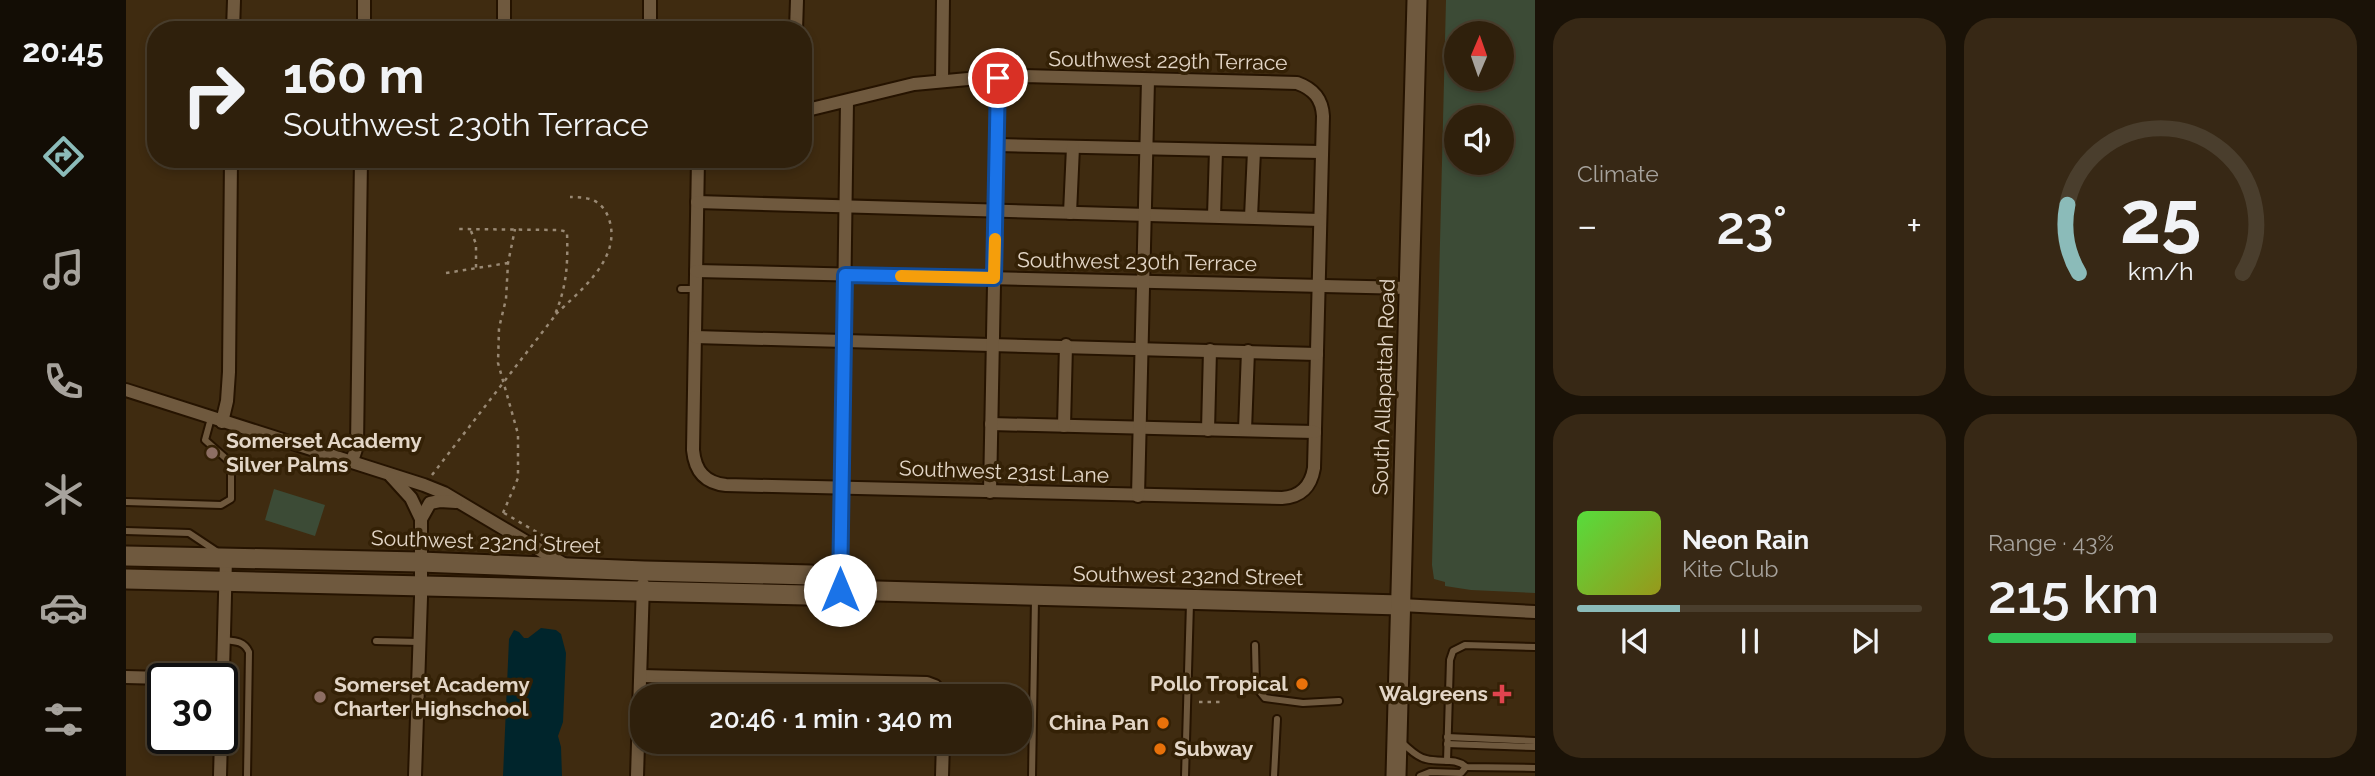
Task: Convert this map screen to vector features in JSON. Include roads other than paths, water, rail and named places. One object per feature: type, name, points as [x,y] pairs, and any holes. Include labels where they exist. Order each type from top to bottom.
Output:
[{"type":"street","points":[[233,21],[234,0]]},
{"type":"street","points":[[364,0],[364,21]]},
{"type":"street","points":[[504,0],[504,21]]},
{"type":"street","points":[[650,0],[650,21]]},
{"type":"street","points":[[796,21],[797,0]]},
{"type":"street","points":[[942,81],[943,0]]},
{"type":"street","name":"South Allapattah Road","points":[[1396,776],[1417,0]]},
{"type":"street","points":[[990,492],[998,78]]},
{"type":"street","name":"Southwest 229th Terrace","points":[[812,109],[914,84],[998,78],[1297,83],[1310,89],[1319,99],[1323,116],[1321,152]]},
{"type":"street","points":[[1138,496],[1148,80]]},
{"type":"street","points":[[840,590],[847,100]]},
{"type":"street","points":[[991,424],[1315,432],[1320,220],[1321,152],[997,145]]},
{"type":"street","points":[[1070,213],[1073,147]]},
{"type":"street","points":[[1214,216],[1216,150]]},
{"type":"street","points":[[1251,217],[1254,151]]},
{"type":"street","points":[[217,420],[228,401],[231,168]]},
{"type":"street","points":[[352,461],[357,446],[361,168]]},
{"type":"street","points":[[698,168],[695,337],[1066,345],[1317,354]]},
{"type":"street","points":[[697,202],[1320,220]]},
{"type":"street","name":"Southwest 230th Terrace","points":[[696,271],[1409,288]]},
{"type":"street","name":"Southwest 231st Lane","points":[[695,337],[695,465],[710,482],[726,485],[1287,498],[1304,491],[1314,472],[1315,432]]},
{"type":"street","points":[[1064,426],[1066,345]]},
{"type":"street","points":[[1208,430],[1210,350]]},
{"type":"street","points":[[1245,430],[1248,351]]},
{"type":"street","points":[[126,390],[424,485],[568,567]]},
{"type":"street","points":[[388,474],[411,498],[421,519]]},
{"type":"street","points":[[415,776],[421,519],[427,507],[435,501],[459,503]]},
{"type":"street","name":"Southwest 232nd Street","points":[[126,556],[568,567],[643,581],[806,595],[840,590],[1401,605],[1535,612]]},
{"type":"street","points":[[223,663],[226,558]]},
{"type":"street","name":"Southwest 232nd Street","points":[[126,579],[421,585],[643,581]]},
{"type":"street","points":[[637,776],[643,581]]},
{"type":"street","points":[[640,676],[928,684]]},
{"type":"street","points":[[126,677],[147,678]]},
{"type":"street","points":[[220,776],[221,754]]},
{"type":"street","points":[[942,776],[943,754]]},
{"type":"lane","points":[[681,289],[695,289]]},
{"type":"lane","points":[[126,502],[221,505],[231,499],[232,463],[205,440],[217,420]]},
{"type":"lane","points":[[126,531],[189,533],[226,558]]},
{"type":"lane","points":[[1032,776],[1035,595]]},
{"type":"lane","points":[[1185,776],[1190,599]]},
{"type":"lane","points":[[224,640],[239,642],[246,646],[249,652],[247,776]]},
{"type":"lane","points":[[376,641],[419,642]]},
{"type":"lane","points":[[1255,645],[1255,682],[1258,691],[1265,698],[1303,703],[1339,701]]},
{"type":"lane","points":[[1447,761],[1450,660],[1453,651],[1465,645],[1535,647]]},
{"type":"lane","points":[[1274,776],[1277,719]]},
{"type":"lane","points":[[1397,738],[1424,759],[1460,762],[1466,767],[1535,768]]},
{"type":"lane","points":[[1447,741],[1535,741]]},
{"type":"lane","points":[[1447,741],[1535,747]]},
{"type":"lane","points":[[1420,776],[1430,772],[1461,773],[1466,767]]},
{"type":"water","points":[[541,628],[556,630],[561,634],[566,653],[563,722],[558,736],[562,776],[503,776],[509,639],[514,630],[528,638]]},
{"type":"place","name":"Somerset Academy Silver Palms","points":[[212,453]]},
{"type":"place","name":"Pollo Tropical","points":[[1302,684]]},
{"type":"place","name":"Walgreens","points":[[1502,694]]},
{"type":"place","name":"Somerset Academy Charter Highschool","points":[[320,697]]},
{"type":"place","name":"China Pan","points":[[1163,723]]},
{"type":"place","name":"Subway","points":[[1160,749]]}]
